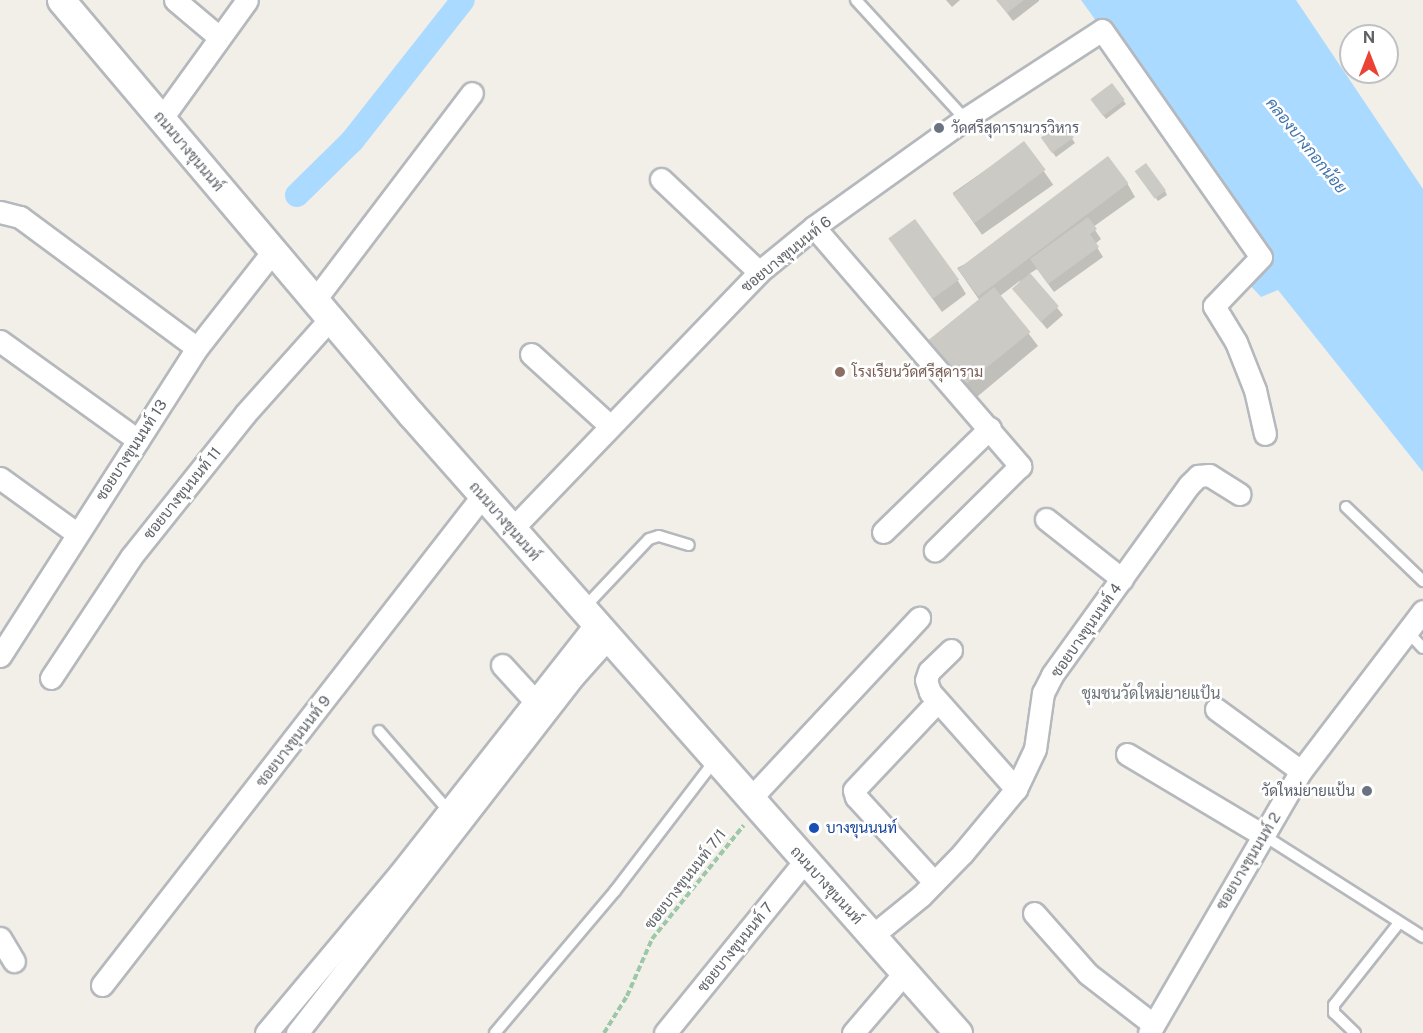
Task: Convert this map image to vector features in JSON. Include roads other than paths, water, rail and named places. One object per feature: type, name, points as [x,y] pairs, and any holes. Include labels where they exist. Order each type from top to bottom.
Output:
[{"type":"street","name":"ถนนบางขุนนนท์","points":[[62,0],[322,310],[715,760],[906,971],[958,1033]]},
{"type":"street","points":[[175,0],[219,37]]},
{"type":"street","points":[[162,118],[247,0]]},
{"type":"street","name":"ซอยบางขุนนนท์ 6","points":[[512,529],[759,272],[814,227],[965,119],[1102,30],[1261,257],[1214,306],[1236,342],[1252,381],[1265,434]]},
{"type":"street","name":"ซอยบางขุนนนท์ 11","points":[[51,678],[131,557],[245,414],[322,310],[472,93]]},
{"type":"street","points":[[661,180],[759,272]]},
{"type":"street","points":[[0,212],[20,217],[197,348]]},
{"type":"street","points":[[814,227],[990,428],[1020,466],[935,550]]},
{"type":"street","name":"ซอยบางขุนนนท์ 13","points":[[0,656],[76,533],[197,348],[273,251]]},
{"type":"street","points":[[0,341],[138,440]]},
{"type":"street","points":[[531,354],[610,426]]},
{"type":"street","points":[[883,532],[990,428]]},
{"type":"street","name":"ซอยบางขุนนนท์ 4","points":[[873,935],[934,882],[1016,789],[1035,749],[1043,693],[1052,675],[1197,476],[1209,476],[1240,494]]},
{"type":"street","points":[[0,478],[76,533]]},
{"type":"street","name":"ซอยบางขุนนนท์ 9","points":[[102,985],[483,495]]},
{"type":"street","points":[[1046,519],[1122,579]]},
{"type":"street","name":"ซอยบางขุนนนท์ 2","points":[[1152,1029],[1301,771],[1423,611]]},
{"type":"street","points":[[754,804],[920,618]]},
{"type":"street","points":[[266,1033],[596,624]]},
{"type":"street","points":[[297,1033],[574,676],[596,624]]},
{"type":"street","points":[[951,650],[929,671],[926,680],[937,702],[1016,789]]},
{"type":"street","points":[[502,665],[534,700]]},
{"type":"street","points":[[934,882],[856,797],[854,790],[937,702]]},
{"type":"street","points":[[1216,709],[1301,771]]},
{"type":"street","points":[[1127,754],[1263,835]]},
{"type":"street","name":"ซอยบางขุนนนท์ 7","points":[[665,1033],[805,861]]},
{"type":"street","points":[[1034,913],[1088,974],[1152,1029]]},
{"type":"street","points":[[0,938],[14,961]]},
{"type":"street","points":[[853,1033],[906,971]]},
{"type":"lane","points":[[856,0],[965,119]]},
{"type":"lane","points":[[1346,507],[1423,581]]},
{"type":"lane","points":[[596,624],[649,539],[659,536],[689,545]]},
{"type":"lane","points":[[1407,631],[1423,648]]},
{"type":"lane","points":[[379,731],[448,810]]},
{"type":"lane","points":[[495,1033],[615,891],[715,760]]},
{"type":"lane","points":[[1263,835],[1423,937]]},
{"type":"lane","points":[[1355,1033],[1334,1013],[1334,1005],[1399,923]]},
{"type":"water","name":"คลองบางกอกน้อย","points":[[1081,0],[1296,0],[1339,64],[1339,84],[1352,84],[1423,189],[1423,472],[1278,290],[1261,297],[1247,282],[1269,261]]},
{"type":"waterway","points":[[297,195],[352,141],[463,0]]},
{"type":"place","name":"วัดศรีสุดารามวรวิหาร","points":[[939,128]]},
{"type":"place","name":"โรงเรียนวัดศรีสุดาราม","points":[[840,372]]},
{"type":"place","name":"วัดใหม่ยายแป้น","points":[[1367,791]]},
{"type":"place","name":"บางขุนนนท์","points":[[814,828]]},
{"type":"district","name":"ชุมชนวัดใหม่ยายแป้น","points":[[1151,694]]}]
